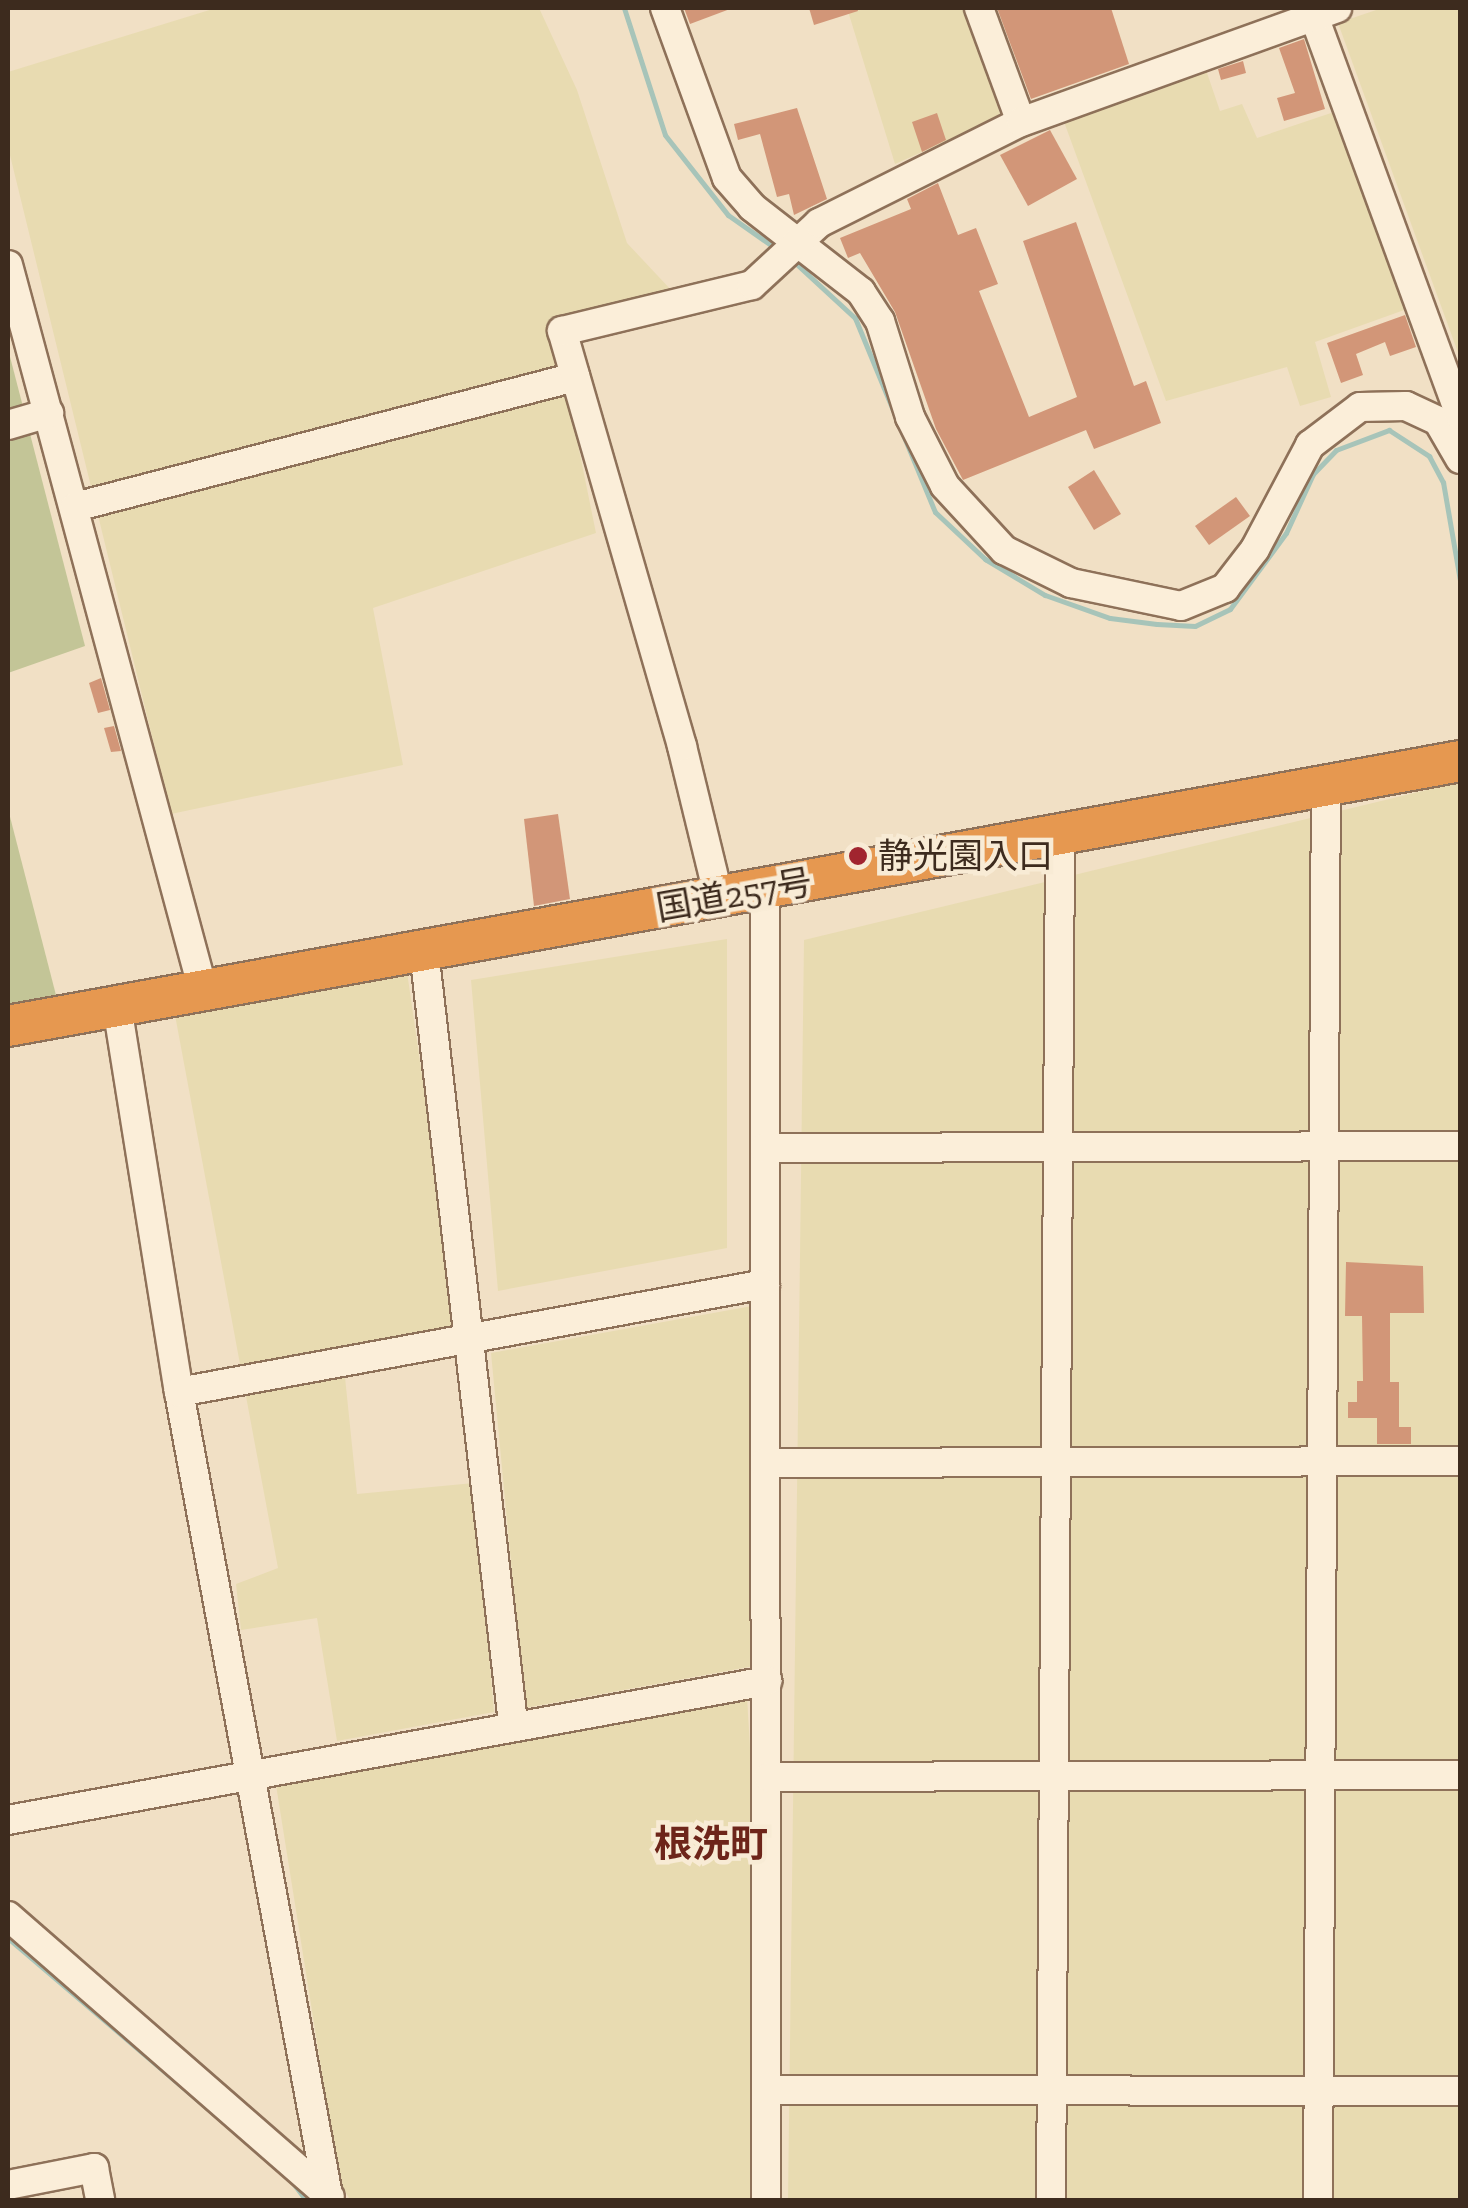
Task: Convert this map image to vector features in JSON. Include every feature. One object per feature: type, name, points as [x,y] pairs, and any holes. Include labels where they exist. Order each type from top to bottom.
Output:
[{"type":"highway","name":"国道257号","points":[[8,1026],[1460,761]]},
{"type":"street","points":[[665,8],[727,178],[752,207],[862,292],[880,321],[910,417],[945,486],[1004,550],[1070,583],[1182,606],[1225,588],[1255,548],[1310,446],[1360,407],[1406,406],[1438,421],[1460,459]]},
{"type":"street","points":[[979,8],[1021,122]]},
{"type":"street","points":[[719,898],[682,746],[562,331],[716,298],[772,273],[794,242],[1021,122],[1320,10],[1460,415]]},
{"type":"street","points":[[8,265],[203,990]]},
{"type":"street","points":[[75,508],[575,377]]},
{"type":"street","points":[[8,426],[49,413]]},
{"type":"street","points":[[1318,2200],[1320,1147],[1326,786]]},
{"type":"street","points":[[1050,2200],[1060,836]]},
{"type":"street","points":[[765,889],[769,1777],[766,2200]]},
{"type":"street","points":[[424,951],[513,1723]]},
{"type":"street","points":[[118,1006],[179,1392],[254,1775],[329,2195]]},
{"type":"street","points":[[765,1148],[1058,1142],[1460,1146]]},
{"type":"street","points":[[179,1392],[765,1284]]},
{"type":"street","points":[[765,1462],[1460,1462]]},
{"type":"street","points":[[8,1820],[513,1723],[767,1681]]},
{"type":"street","points":[[769,1777],[1460,1775]]},
{"type":"street","points":[[8,1916],[329,2195]]},
{"type":"street","points":[[766,2090],[1460,2091]]},
{"type":"street","points":[[8,2185],[94,2168],[100,2200]]},
{"type":"shaded area","points":[[216,8],[539,8],[577,90],[627,243],[672,291],[553,322],[596,533],[373,608],[403,765],[171,814],[8,147],[8,72]]},
{"type":"shaded area","points":[[847,8],[965,8],[1001,117],[895,164]]},
{"type":"shaded area","points":[[1382,8],[1460,8],[1460,358],[1338,23]]},
{"type":"shaded area","points":[[1205,67],[1220,111],[1242,104],[1257,138],[1334,112],[1407,309],[1315,342],[1331,397],[1300,406],[1287,367],[1166,401],[1063,119]]},
{"type":"shaded area","points":[[1460,782],[1460,2200],[788,2200],[804,940]]},
{"type":"shaded area","points":[[727,939],[727,1248],[498,1291],[471,980]]},
{"type":"shaded area","points":[[407,972],[459,1330],[342,1348],[357,1494],[474,1483],[494,1712],[337,1741],[317,1618],[241,1630],[236,1584],[278,1568],[175,1015]]},
{"type":"shaded area","points":[[752,1306],[754,1666],[525,1708],[491,1353]]},
{"type":"shaded area","points":[[747,1697],[754,1813],[752,2200],[350,2200],[339,2180],[276,1785]]},
{"type":"green space","points":[[8,349],[85,646],[8,673]]},
{"type":"green space","points":[[8,809],[57,999],[8,1009]]},
{"type":"building","points":[[684,8],[730,8],[730,9],[690,24]]},
{"type":"building","points":[[809,8],[857,8],[858,11],[814,25]]},
{"type":"building","points":[[997,8],[1111,8],[1129,64],[1031,99]]},
{"type":"building","points":[[1304,39],[1325,109],[1284,121],[1277,98],[1295,93],[1279,48]]},
{"type":"building","points":[[1243,61],[1246,73],[1221,80],[1218,69]]},
{"type":"building","points":[[797,108],[827,199],[794,215],[789,194],[777,197],[760,134],[738,140],[734,124]]},
{"type":"building","points":[[937,113],[946,140],[922,152],[912,122]]},
{"type":"building","points":[[1050,130],[1077,179],[1028,206],[1000,155]]},
{"type":"building","points":[[938,183],[958,235],[976,228],[998,284],[979,291],[1029,417],[1077,397],[1023,241],[1076,222],[1134,386],[1146,381],[1161,423],[1094,449],[1086,430],[963,480],[936,429],[895,312],[860,253],[848,258],[840,238],[911,209],[907,199]]},
{"type":"building","points":[[1405,315],[1416,347],[1390,356],[1385,342],[1356,354],[1363,375],[1341,383],[1327,343]]},
{"type":"building","points":[[1094,470],[1121,514],[1094,530],[1068,487]]},
{"type":"building","points":[[1236,497],[1250,516],[1209,545],[1195,526]]},
{"type":"building","points":[[101,678],[110,710],[98,713],[89,683]]},
{"type":"building","points":[[114,726],[121,751],[111,752],[104,728]]},
{"type":"building","points":[[558,814],[570,899],[534,906],[524,819]]},
{"type":"building","points":[[1346,1262],[1423,1266],[1424,1313],[1390,1313],[1390,1382],[1399,1382],[1399,1427],[1411,1427],[1411,1444],[1377,1444],[1377,1418],[1348,1418],[1348,1402],[1357,1402],[1357,1381],[1363,1381],[1362,1316],[1345,1316]]},
{"type":"waterway","points":[[624,8],[665,135],[728,215],[778,250]]},
{"type":"waterway","points":[[791,259],[855,318],[935,512],[985,559],[1045,595],[1110,618],[1195,626],[1230,609],[1286,533],[1313,474],[1336,450],[1389,430],[1429,456],[1443,482],[1460,580]]},
{"type":"waterway","points":[[8,1938],[229,2127]]},
{"type":"waterway","points":[[290,2179],[306,2200]]},
{"type":"place","name":"静光園入口","points":[[858,856]]},
{"type":"district","name":"根洗町","points":[[711,1845]]}]
